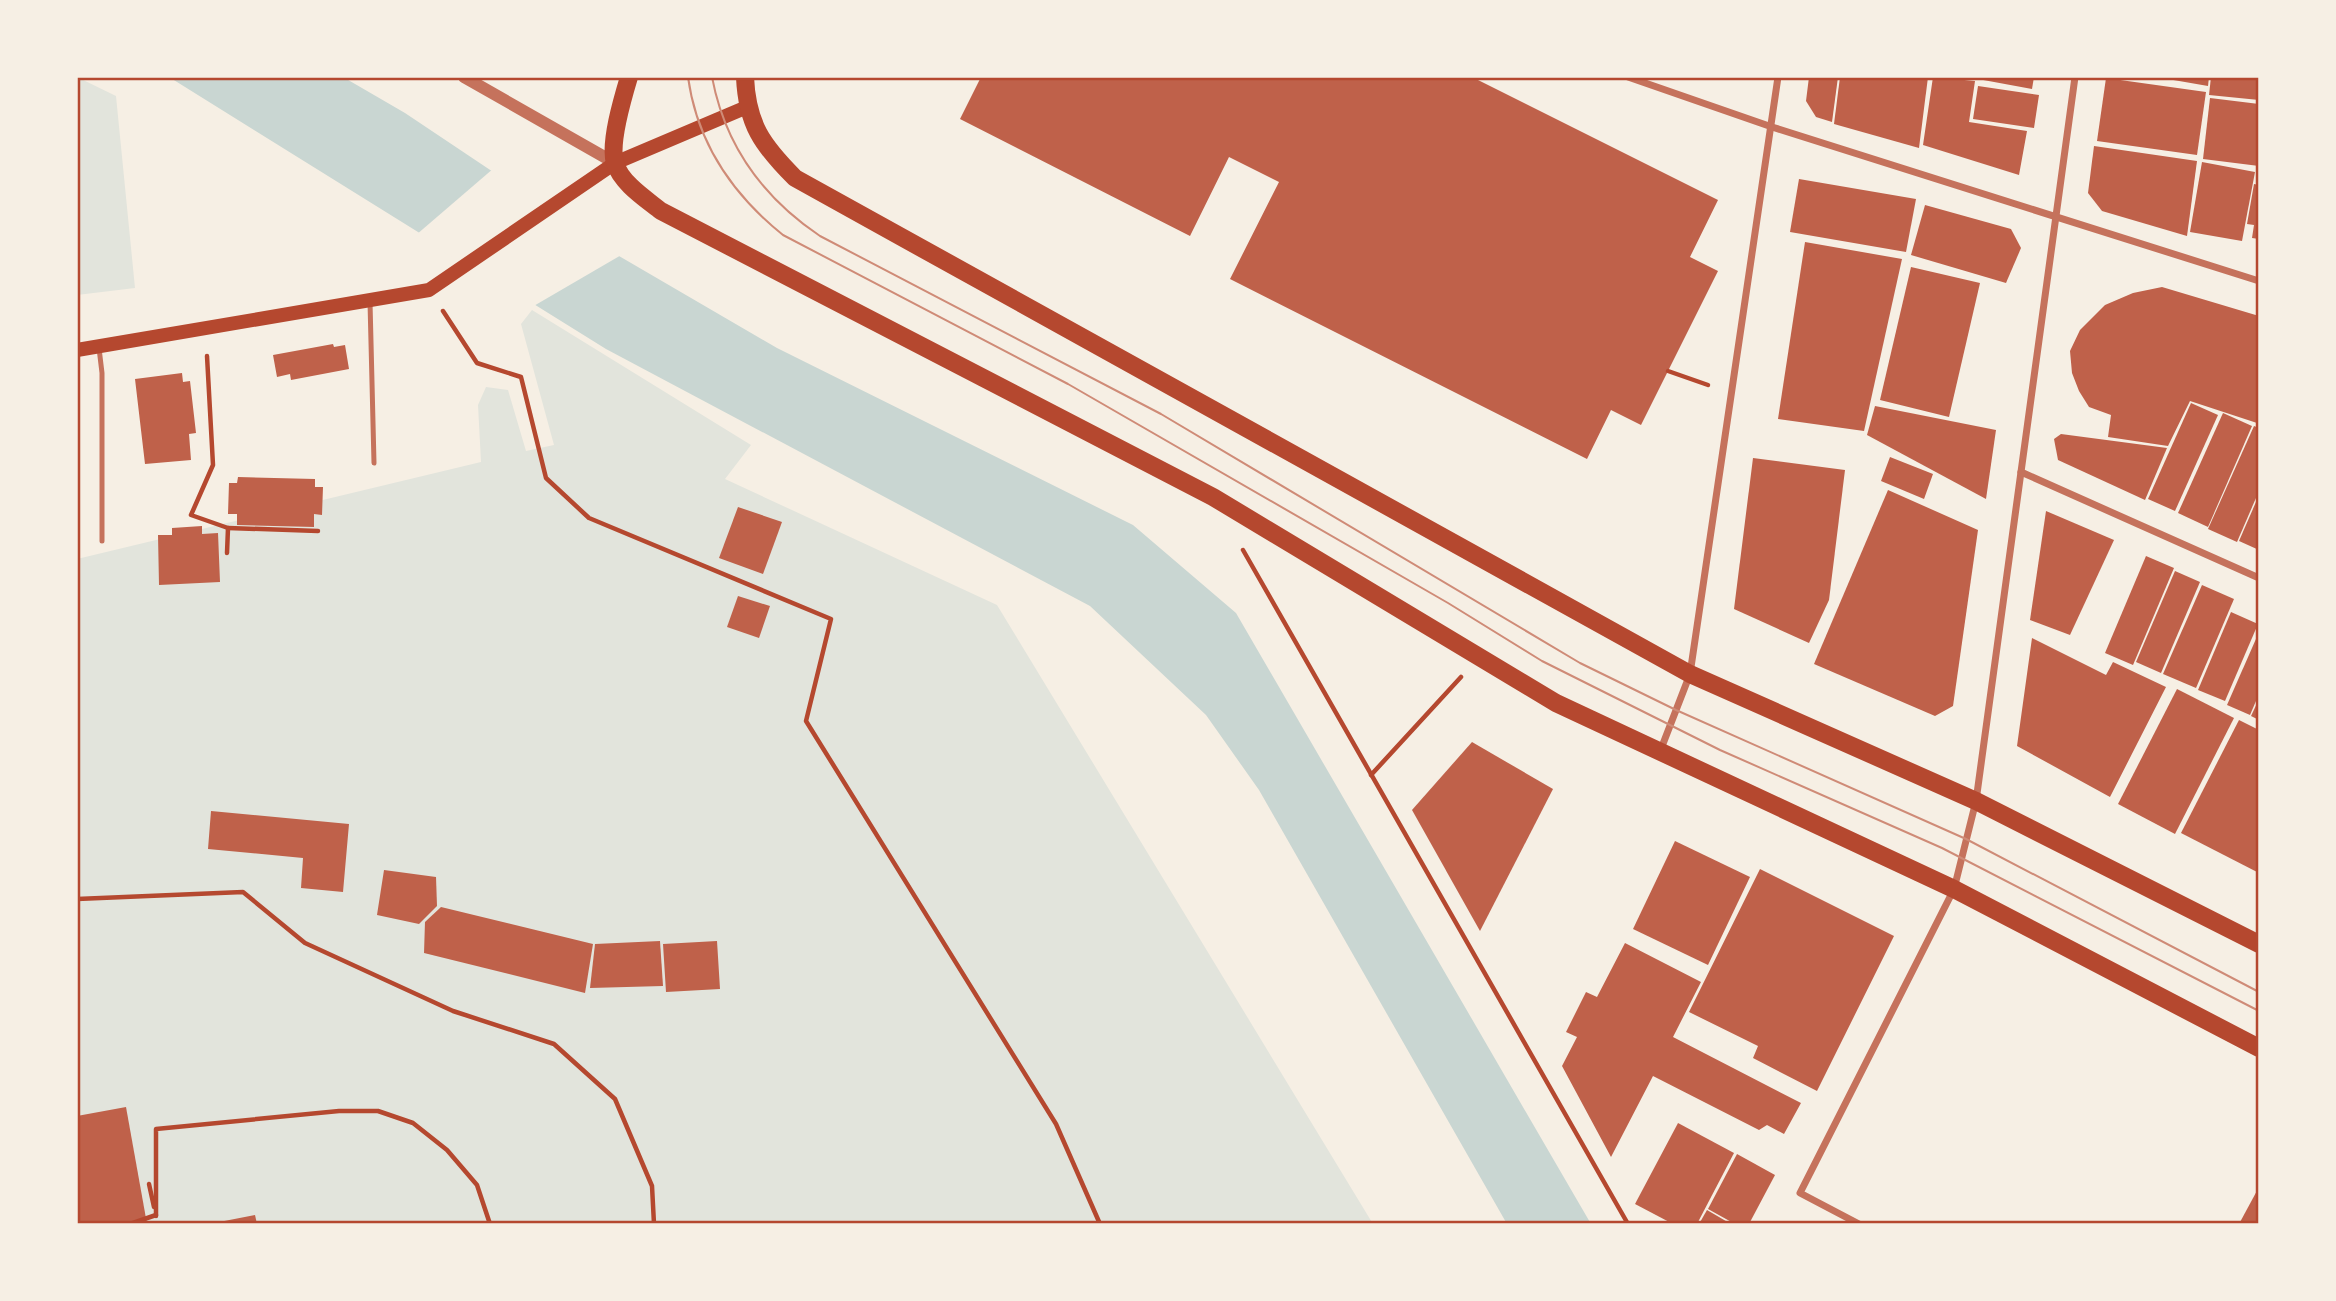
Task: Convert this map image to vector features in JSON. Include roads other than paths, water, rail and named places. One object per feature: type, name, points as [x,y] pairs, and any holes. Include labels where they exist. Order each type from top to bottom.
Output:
[{"type":"main road","points":[[629,77],[617,118],[615,163],[633,188],[661,211],[1213,497],[1556,702],[1954,888],[2259,1048]]},
{"type":"main road","points":[[745,77],[747,107],[766,150],[795,178],[1690,674],[1976,802],[2259,944]]},
{"type":"main road","points":[[77,350],[429,290],[569,197],[615,163],[747,107]]},
{"type":"street","points":[[464,77],[615,163]]},
{"type":"street","points":[[1628,77],[1772,127],[2259,281]]},
{"type":"street","points":[[1661,749],[1690,674],[1778,77]]},
{"type":"street","points":[[1859,1224],[1800,1193],[1954,888],[1976,802],[2075,77]]},
{"type":"street","points":[[2021,472],[2259,578]]},
{"type":"lane","points":[[370,300],[374,463]]},
{"type":"lane","points":[[99,346],[102,373],[102,541]]},
{"type":"tram line","points":[[688,77],[699,124],[720,165],[748,202],[783,235],[1068,384],[1448,603],[1542,661],[1720,750],[1942,848],[2259,1011]]},
{"type":"tram line","points":[[712,77],[726,125],[749,168],[780,204],[820,236],[1161,414],[1580,663],[1676,710],[1966,839],[2259,992]]}]
